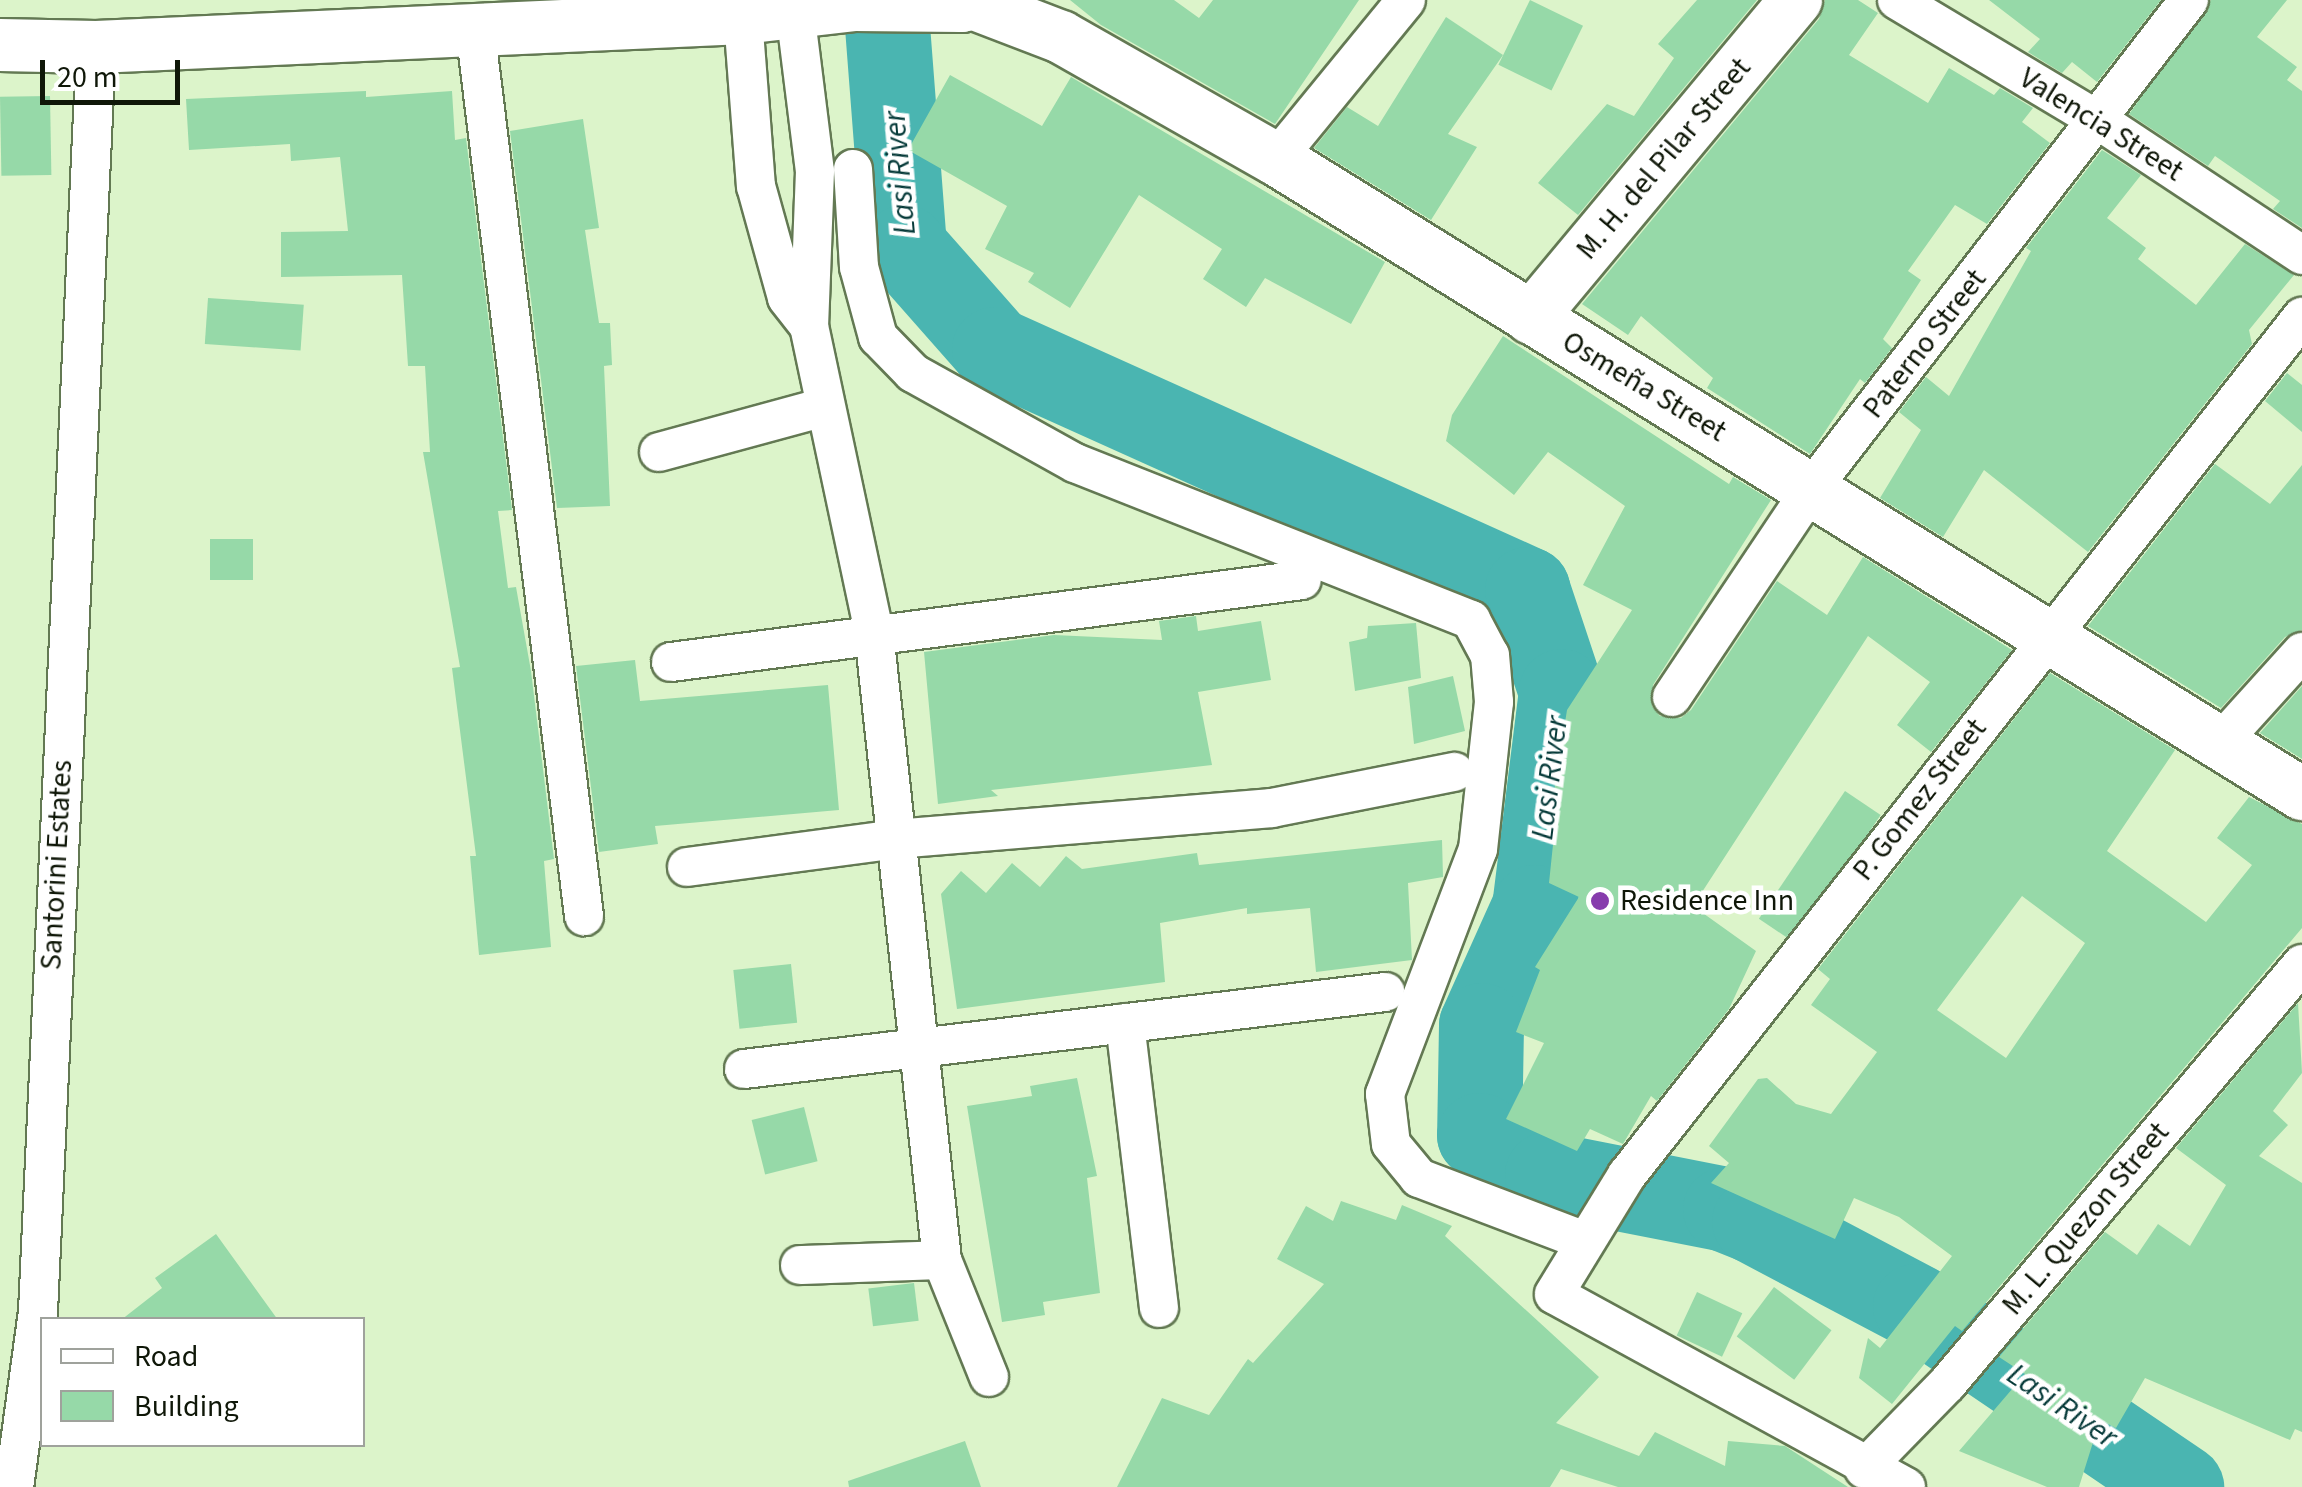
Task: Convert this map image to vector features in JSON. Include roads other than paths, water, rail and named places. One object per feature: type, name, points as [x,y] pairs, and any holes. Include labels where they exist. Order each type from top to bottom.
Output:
[{"type":"main road","name":"M. H. del Pilar Street","points":[[1531,318],[1796,0]]},
{"type":"main road","name":"Osmeña Street","points":[[980,2],[1061,37],[1276,158],[2302,794]]},
{"type":"main road","points":[[0,44],[96,47],[743,18],[879,4],[980,2]]},
{"type":"street","points":[[1276,158],[1406,0]]},
{"type":"street","name":"Valencia Street","points":[[1897,0],[2101,122],[2302,255]]},
{"type":"street","name":"Paterno Street","points":[[1672,696],[1811,489],[2101,122],[2189,0]]},
{"type":"street","points":[[795,11],[816,171],[809,326],[874,633],[942,1260],[989,1377]]},
{"type":"street","points":[[743,18],[756,186],[787,298],[809,326]]},
{"type":"street","points":[[475,28],[584,916]]},
{"type":"street","name":"Santorini Estates","points":[[14,1487],[38,1312],[92,242],[96,47]]},
{"type":"street","points":[[853,169],[859,267],[878,337],[914,373],[1075,463],[1471,620],[1490,655],[1494,702],[1478,849],[1385,1094],[1391,1144],[1419,1178],[1592,1224]]},
{"type":"street","name":"P. Gomez Street","points":[[1864,1469],[1554,1294],[1592,1224],[1627,1174],[2302,316]]},
{"type":"street","points":[[658,452],[824,407]]},
{"type":"street","points":[[671,662],[1302,580]]},
{"type":"street","points":[[2219,744],[2302,652]]},
{"type":"street","points":[[687,867],[896,839],[1272,808],[1454,772]]},
{"type":"street","name":"M. L. Quezon Street","points":[[1864,1469],[1947,1384],[2302,964]]},
{"type":"street","points":[[744,1068],[1385,992]]},
{"type":"street","points":[[1125,1022],[1158,1308]]},
{"type":"street","points":[[800,1265],[942,1260]]},
{"type":"street","points":[[1864,1469],[1906,1487]]},
{"type":"waterway","name":"Lasi River","points":[[885,0],[904,247],[994,349],[1527,589],[1561,691],[1534,907],[1481,1025],[1479,1135],[1547,1174],[1725,1209],[1754,1221],[1915,1306],[2181,1487]]},
{"type":"place","name":"Residence Inn","points":[[1600,901]]}]
